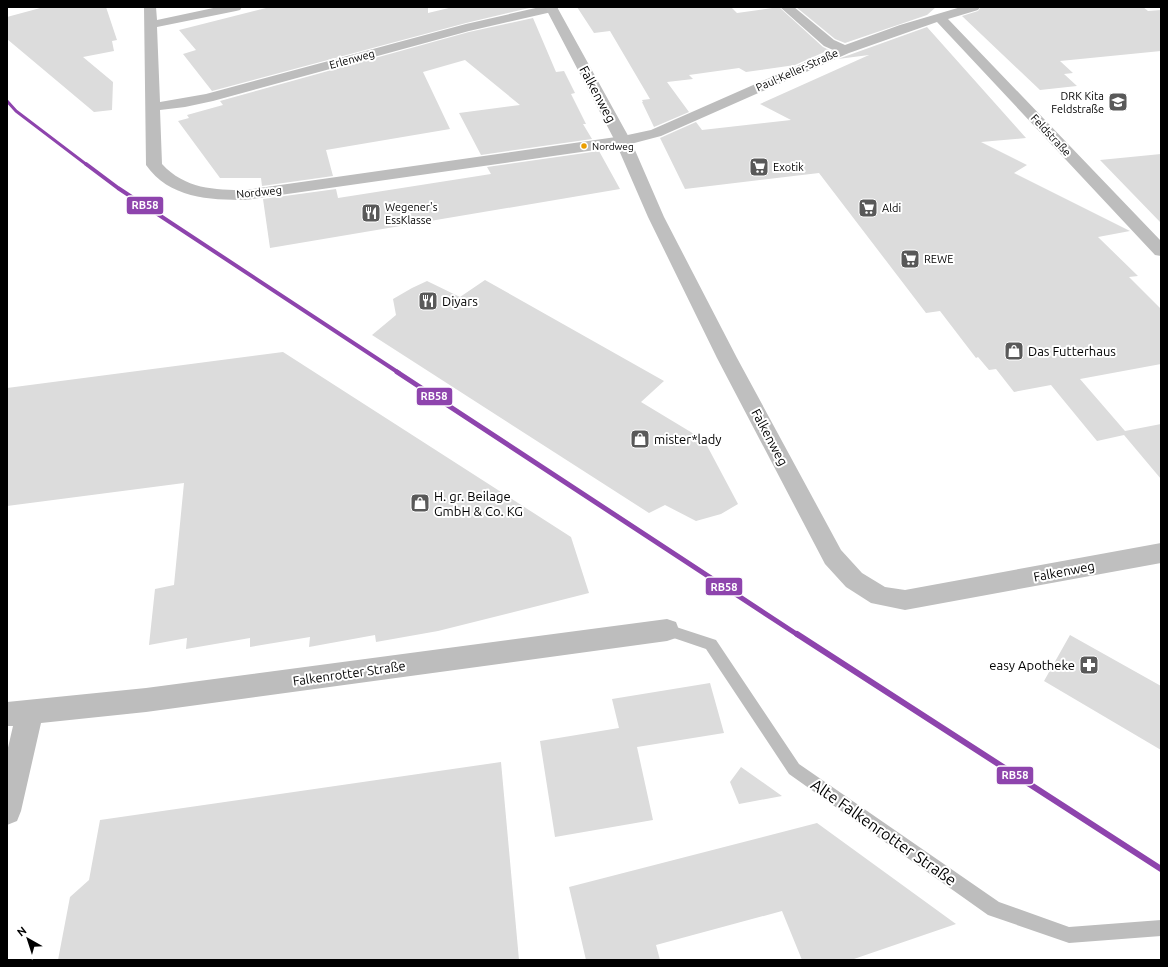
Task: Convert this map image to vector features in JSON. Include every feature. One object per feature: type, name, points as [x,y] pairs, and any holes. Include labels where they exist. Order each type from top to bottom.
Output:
[{"type":"main road","name":"Falkenweg","points":[[552,8],[623,141],[656,217],[727,358],[833,557],[854,580],[880,596],[905,600],[1161,553]]},
{"type":"street","name":"Nordweg","points":[[150,7],[154,165],[162,175],[178,186],[211,194],[246,195],[623,141]]},
{"type":"street","points":[[150,25],[236,7]]},
{"type":"street","points":[[786,7],[829,43],[844,50]]},
{"type":"street","name":"Paul-Keller-Straße","points":[[623,141],[656,133],[844,50],[974,7]]},
{"type":"street","name":"Erlenweg","points":[[152,108],[208,98],[466,28],[552,8]]},
{"type":"street","name":"Feldstraße","points":[[940,18],[1161,251]]},
{"type":"street","name":"Falkenrotter Straße","points":[[7,811],[19,713],[154,698],[667,630]]},
{"type":"lane","name":"Alte Falkenrotter Straße","points":[[667,630],[711,644],[794,769],[994,909],[1069,935],[1161,928]]},
{"type":"building","points":[[44,7],[106,7],[117,40],[112,41],[114,51],[83,57],[113,82],[112,110],[94,112],[7,39],[7,17]]},
{"type":"building","points":[[270,7],[428,7],[428,13],[453,7],[529,8],[466,23],[212,91],[183,54],[196,50],[179,30]]},
{"type":"building","points":[[577,7],[731,7],[737,13],[779,7],[823,47],[829,50],[795,65],[746,72],[739,68],[689,75],[693,79],[667,82],[689,112],[654,127],[642,102],[642,100],[650,99],[610,31],[594,33]]},
{"type":"building","points":[[796,7],[936,7],[927,15],[845,43],[835,39]]},
{"type":"building","points":[[981,7],[1143,7],[1148,11],[1161,10],[1161,51],[1060,61],[1073,73],[1064,74],[1077,86],[1040,90],[962,16],[978,11]]},
{"type":"building","points":[[533,18],[556,72],[564,71],[575,93],[571,94],[586,124],[583,124],[592,139],[481,155],[459,113],[520,105],[465,60],[423,72],[450,129],[326,150],[333,176],[262,186],[261,178],[220,178],[178,121],[189,118],[187,115],[223,105],[220,101],[469,32]]},
{"type":"building","points":[[927,27],[1026,138],[981,142],[1027,165],[1014,173],[1130,231],[1098,237],[1138,276],[1129,277],[1161,309],[1161,364],[1080,379],[1125,431],[1161,424],[1161,479],[1124,435],[1097,441],[1051,385],[1014,392],[996,369],[989,370],[978,357],[976,358],[940,311],[926,313],[819,173],[685,189],[660,138],[696,122],[702,130],[791,120],[760,104],[869,55],[838,59]]},
{"type":"building","points":[[599,151],[620,189],[270,248],[263,199],[336,189],[338,198],[491,174],[487,167]]},
{"type":"building","points":[[1161,154],[1161,223],[1100,160]]},
{"type":"building","points":[[485,280],[664,381],[641,402],[704,440],[738,504],[721,514],[696,521],[665,505],[649,513],[372,335],[396,315],[393,299],[412,288],[427,281],[460,297]]},
{"type":"building","name":"H. gr. Beilage GmbH & Co. KG","points":[[283,352],[571,537],[589,593],[438,631],[376,642],[375,635],[309,647],[310,637],[250,647],[250,638],[186,649],[187,638],[149,645],[155,589],[174,585],[184,483],[7,506],[7,388]]},
{"type":"building","points":[[1070,635],[1161,686],[1161,750],[1044,681]]},
{"type":"building","points":[[710,683],[724,733],[637,747],[653,820],[555,837],[540,741],[619,728],[612,699]]},
{"type":"building","points":[[501,762],[519,960],[58,960],[70,897],[89,880],[100,820]]},
{"type":"building","points":[[741,767],[782,796],[739,804],[730,782]]},
{"type":"building","points":[[817,823],[956,924],[851,960],[802,960],[782,911],[656,945],[660,960],[586,960],[569,887]]},
{"type":"transit line","name":"RB58","points":[[7,101],[16,111],[118,188],[834,659],[1161,869]]},
{"type":"place","name":"DRK Kita Feldstraße","points":[[1118,102]]},
{"type":"place","name":"Nordweg","points":[[584,146]]},
{"type":"place","name":"Exotik","points":[[759,167]]},
{"type":"place","name":"Aldi","points":[[868,208]]},
{"type":"place","name":"Wegener's EssKlasse","points":[[371,213]]},
{"type":"place","name":"REWE","points":[[910,259]]},
{"type":"place","name":"Diyars","points":[[428,301]]},
{"type":"place","name":"Das Futterhaus","points":[[1014,351]]},
{"type":"place","name":"mister*lady","points":[[640,439]]},
{"type":"place","name":"H. gr. Beilage GmbH & Co. KG","points":[[420,503]]},
{"type":"place","name":"easy Apotheke","points":[[1089,665]]}]
